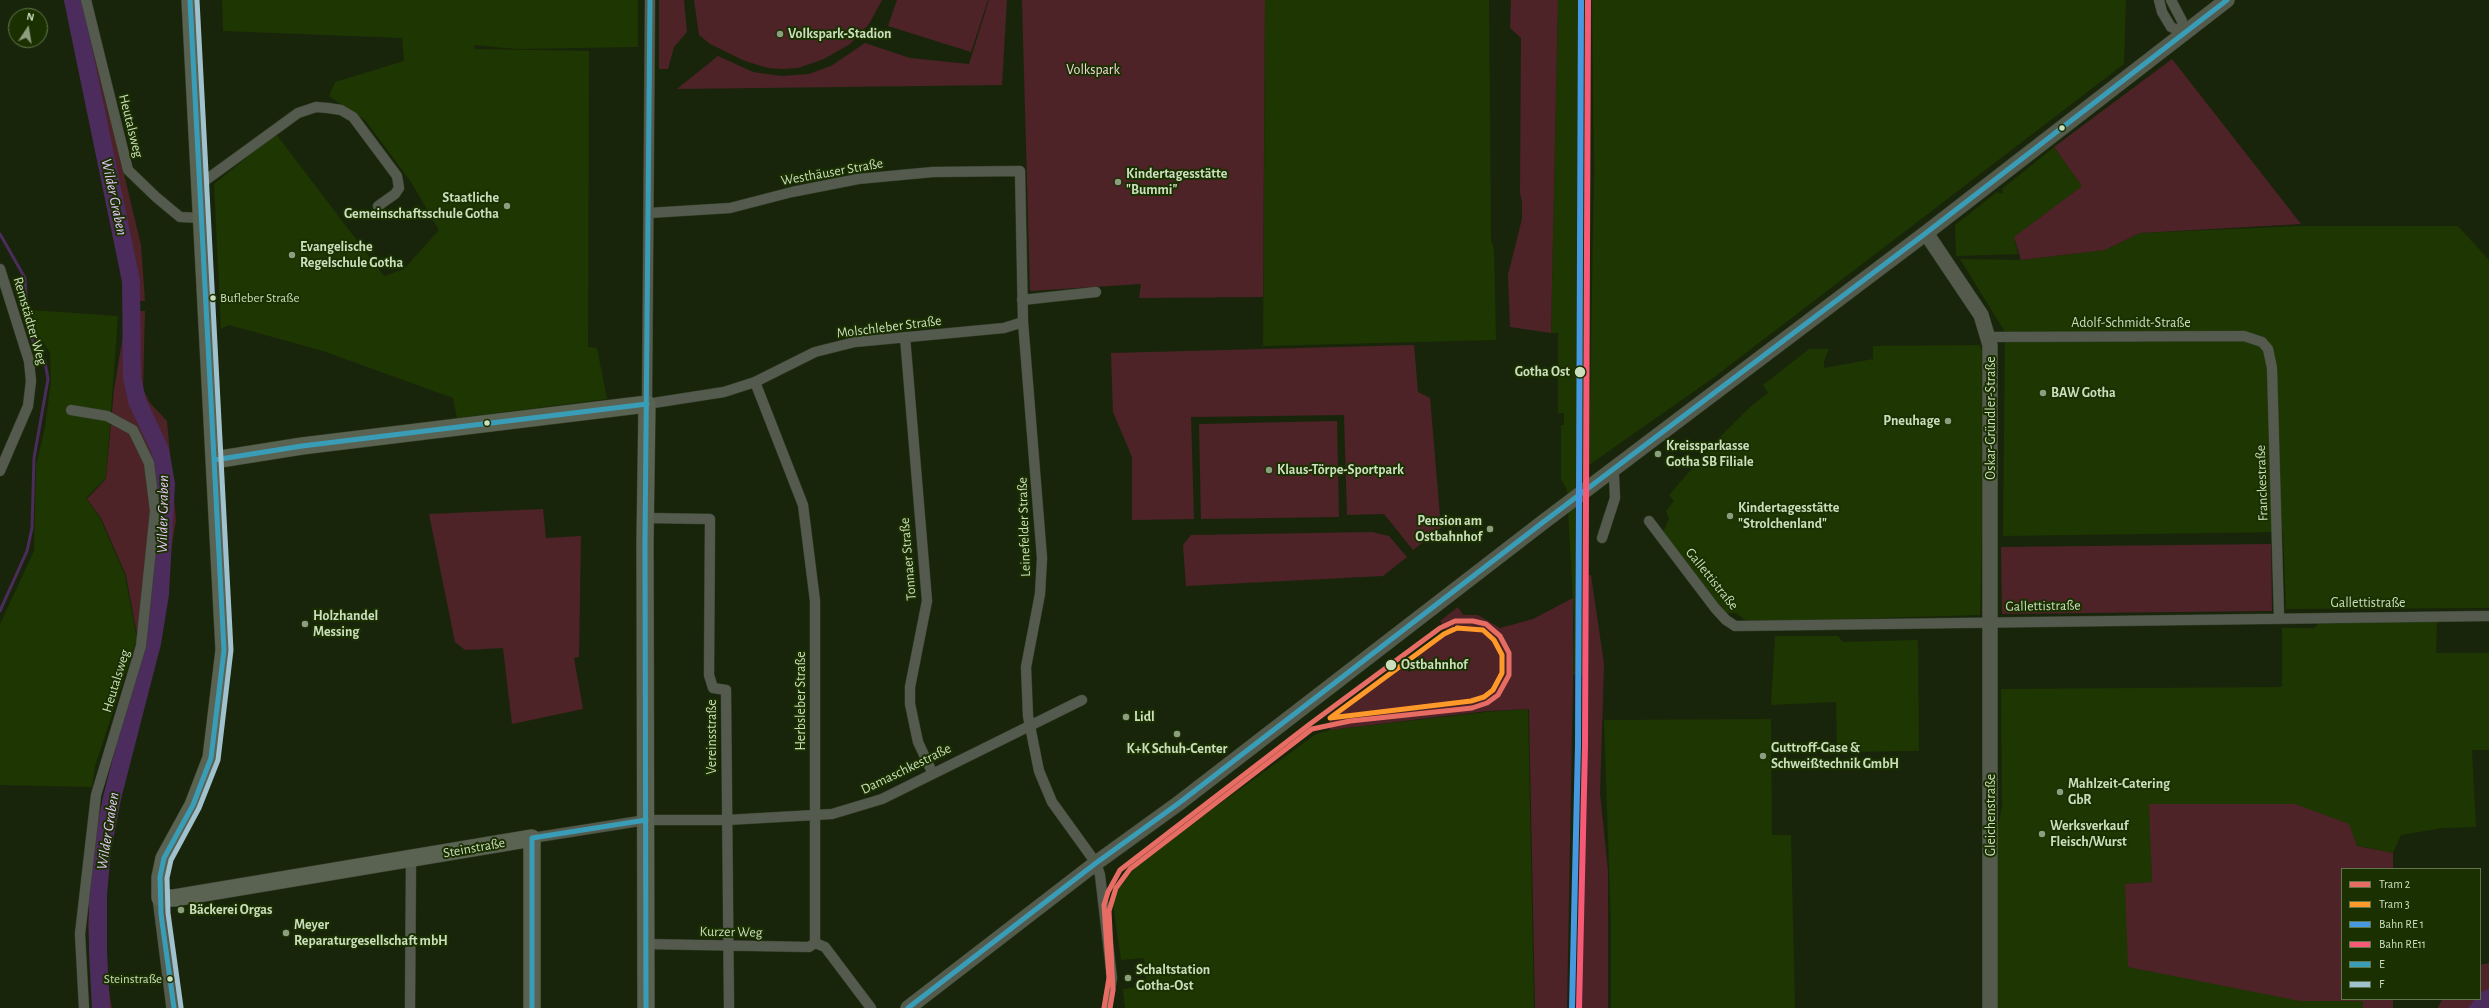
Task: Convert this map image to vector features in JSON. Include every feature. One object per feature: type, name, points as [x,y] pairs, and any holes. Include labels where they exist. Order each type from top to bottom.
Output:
[{"type":"main road","points":[[174,1008],[160,898],[160,877],[164,858],[204,780],[215,741],[224,650],[190,0]]},
{"type":"main road","points":[[908,1008],[1096,863],[1179,803],[1542,523],[1926,233],[2227,0]]},
{"type":"main road","name":"Oskar-Gründler-Straße","points":[[1926,233],[1981,315],[1989,337],[1992,621]]},
{"type":"main road","points":[[214,460],[310,446],[647,404],[645,518],[646,1008]]},
{"type":"main road","name":"Gleichenstraße","points":[[1990,1008],[1992,621]]},
{"type":"main road","points":[[532,838],[532,1008]]},
{"type":"main road","name":"Steinstraße","points":[[160,898],[174,898],[532,838]]},
{"type":"street","name":"Heutalsweg","points":[[86,0],[128,170],[156,197],[180,217],[201,218]]},
{"type":"street","points":[[647,404],[650,0]]},
{"type":"street","points":[[2159,0],[2162,12],[2171,27],[2184,33]]},
{"type":"street","points":[[2171,0],[2182,21],[2184,33]]},
{"type":"street","points":[[199,185],[298,113],[316,107],[328,108],[341,110],[353,117],[397,176],[399,188],[395,194],[378,206]]},
{"type":"street","name":"Westhäuser Straße","points":[[649,213],[730,208],[792,192],[858,179],[933,172],[1020,171]]},
{"type":"street","name":"Leinefelder Straße","points":[[1020,171],[1023,322],[1042,558],[1040,594],[1026,667],[1025,693],[1029,726],[1039,770],[1052,802],[1096,863]]},
{"type":"street","name":"Remstädter Weg","points":[[0,269],[29,361],[31,381],[28,406],[0,471]]},
{"type":"street","points":[[1022,300],[1096,292]]},
{"type":"street","name":"Molschleber Straße","points":[[647,404],[724,392],[754,382],[815,352],[855,342],[1004,328],[1023,322]]},
{"type":"street","name":"Adolf-Schmidt-Straße","points":[[1989,337],[2244,336],[2262,342],[2268,349]]},
{"type":"street","name":"Tonnaer Straße","points":[[905,337],[927,601],[910,687],[910,704],[918,742],[932,772]]},
{"type":"street","name":"Franckestraße","points":[[2268,349],[2272,368],[2279,617]]},
{"type":"street","name":"Herbsleber Straße","points":[[754,382],[803,505],[815,601],[815,942]]},
{"type":"street","name":"Heutalsweg","points":[[71,410],[107,416],[134,430],[149,464],[155,511],[141,646],[96,795],[80,934],[84,1008]]},
{"type":"street","points":[[1602,538],[1615,498],[1614,476]]},
{"type":"street","name":"Vereinsstraße","points":[[645,518],[710,519],[709,675],[713,688],[726,690],[729,1008]]},
{"type":"street","name":"Gallettistraße","points":[[1649,521],[1715,608],[1726,620],[1735,626],[2279,617],[2489,616]]},
{"type":"street","name":"Damaschkestraße","points":[[646,820],[727,820],[816,816],[848,810],[882,799],[932,772],[1082,700]]},
{"type":"street","name":"Steinstraße","points":[[532,838],[646,820]]},
{"type":"street","points":[[410,1008],[412,859]]},
{"type":"street","points":[[1096,863],[1100,875],[1111,965],[1111,991],[1107,1008]]},
{"type":"street","points":[[815,942],[825,947],[871,1008]]},
{"type":"street","name":"Kurzer Weg","points":[[645,944],[809,947],[815,942]]},
{"type":"shaded area","points":[[222,0],[638,0],[638,47],[516,49],[474,45],[475,49],[589,51],[588,347],[597,348],[607,399],[457,418],[453,398],[323,351],[229,325],[221,329],[214,184],[276,134],[384,276],[404,269],[439,230],[411,182],[365,120],[329,96],[335,82],[404,61],[402,38],[223,31]]},
{"type":"shaded area","points":[[1265,0],[1489,0],[1491,239],[1494,249],[1496,340],[1263,346]]},
{"type":"shaded area","name":"Gotha Ost","points":[[1558,0],[1586,0],[1584,675],[1573,675],[1574,621],[1567,490],[1561,479],[1561,425],[1564,425],[1564,413],[1558,413],[1558,333],[1551,333]]},
{"type":"shaded area","points":[[1592,0],[2126,0],[2124,64],[1713,378],[1589,465],[1594,171]]},
{"type":"shaded area","points":[[2054,147],[2082,186],[2014,237],[2018,254],[1956,256],[1955,225],[1997,192],[2003,194],[2002,189]]},
{"type":"shaded area","points":[[2301,226],[2458,226],[2489,260],[2489,608],[2286,609],[2283,532],[2003,536],[2005,332],[1960,259],[2021,260],[2105,250],[2140,233]]},
{"type":"shaded area","points":[[31,310],[118,316],[106,478],[86,498],[100,518],[125,575],[137,639],[95,766],[92,787],[0,785],[0,624],[34,551],[36,465],[45,428],[51,380],[50,353],[37,333]]},
{"type":"shaded area","points":[[1980,345],[1983,353],[1983,496],[1980,615],[1778,621],[1745,620],[1736,613],[1726,613],[1663,532],[1669,519],[1666,511],[1674,501],[1669,495],[1718,439],[1750,407],[1768,393],[1763,385],[1809,349],[1829,349],[1824,361],[1824,368],[1873,359],[1873,346]]},
{"type":"shaded area","points":[[2437,620],[2436,653],[2489,653],[2489,750],[2472,750],[2476,827],[2443,828],[2401,835],[2393,853],[2150,804],[2152,882],[2125,884],[2300,1001],[2363,1001],[2363,1008],[1998,1008],[1998,825],[2002,807],[2001,689],[2282,687],[2282,628],[2314,628],[2321,621]]},
{"type":"shaded area","points":[[1775,636],[1838,636],[1843,642],[1918,640],[1919,751],[1837,752],[1836,702],[1771,705]]},
{"type":"shaded area","points":[[1528,709],[1534,1008],[1125,1008],[1123,989],[1147,986],[1144,958],[1121,960],[1113,903],[1119,888],[1140,862],[1316,734],[1330,730],[1486,712]]},
{"type":"shaded area","points":[[1771,719],[1772,835],[1791,835],[1795,1008],[1611,1008],[1611,927],[1604,720]]},
{"type":"shaded area","points":[[2489,989],[2489,1008],[2468,1008],[2474,1000],[2481,1000],[2481,992]]},
{"type":"green space","points":[[66,0],[82,0],[141,245],[145,301],[128,301],[113,209]]},
{"type":"green space","points":[[659,0],[684,0],[687,32],[674,47],[668,69],[659,69]]},
{"type":"green space","name":"Volkspark-Stadion","points":[[694,0],[882,0],[869,24],[850,44],[824,59],[798,68],[783,69],[768,68],[745,61],[710,44],[699,35]]},
{"type":"green space","points":[[897,0],[988,0],[971,52],[888,26]]},
{"type":"green space","points":[[989,0],[1007,0],[1002,85],[677,89],[718,56],[753,72],[781,76],[809,74],[831,66],[865,43],[910,58],[969,64]]},
{"type":"green space","name":"Volkspark","points":[[1022,0],[1265,0],[1263,297],[1139,298],[1141,284],[1030,291]]},
{"type":"green space","points":[[1511,0],[1558,0],[1551,333],[1510,327],[1508,275],[1522,219],[1522,202],[1520,193],[1521,38],[1510,28]]},
{"type":"green space","points":[[2172,59],[2301,224],[2140,233],[2105,250],[2021,260],[2014,237],[2082,186],[2054,147]]},
{"type":"green space","points":[[127,311],[145,311],[143,389],[150,403],[167,421],[176,520],[157,637],[125,783],[107,850],[102,949],[112,1008],[93,1008],[88,926],[91,874],[99,815],[111,765],[142,661],[126,575],[101,518],[87,499],[106,479],[114,390]]},
{"type":"green space","points":[[1414,345],[1418,392],[1430,398],[1441,528],[1413,550],[1384,514],[1347,515],[1344,415],[1191,417],[1194,519],[1132,520],[1132,457],[1113,412],[1111,353]]},
{"type":"green space","name":"Klaus-Törpe-Sportpark","points":[[1337,421],[1339,517],[1201,519],[1199,424]]},
{"type":"green space","points":[[543,509],[546,538],[581,536],[579,657],[574,658],[583,709],[512,724],[503,648],[465,650],[455,642],[429,514]]},
{"type":"green space","points":[[1372,532],[1389,536],[1407,557],[1383,576],[1186,586],[1183,545],[1191,535]]},
{"type":"green space","points":[[2271,544],[2272,611],[2002,614],[2001,547]]},
{"type":"green space","points":[[1585,575],[1591,575],[1604,664],[1600,793],[1608,871],[1608,1008],[1578,1008]]},
{"type":"green space","points":[[1573,598],[1567,1008],[1535,1008],[1529,709],[1487,711],[1330,730],[1329,715],[1401,662],[1409,672],[1421,663],[1415,654],[1447,632],[1440,621],[1458,607],[1463,615],[1478,615],[1500,628],[1533,619]]},
{"type":"green space","points":[[2149,804],[2295,804],[2349,824],[2357,846],[2393,853],[2393,868],[2341,868],[2341,1000],[2393,1000],[2393,1008],[2363,1008],[2363,1001],[2300,1001],[2128,967],[2125,884],[2152,882]]},
{"type":"green space","points":[[2489,963],[2489,1008],[2438,1008],[2442,1000],[2481,1000],[2481,965]]},
{"type":"waterway","name":"Wilder Graben","points":[[73,0],[131,281],[132,377],[137,401],[160,450],[166,484],[160,594],[152,643],[112,798],[102,850],[98,894],[98,952],[101,1008]]},
{"type":"waterway","points":[[0,234],[25,278],[28,328],[35,347],[45,362],[48,379],[34,458],[32,528],[27,551],[0,611]]},
{"type":"tram line","name":"2","points":[[1104,1008],[1109,978],[1104,905],[1108,892],[1120,870],[1310,724],[1440,628],[1455,621],[1473,621],[1486,624],[1500,636],[1509,653],[1509,675],[1498,695],[1487,703],[1472,708],[1350,721],[1312,729],[1130,869],[1116,888],[1109,911],[1113,990],[1110,1008]]},
{"type":"tram line","name":"3","points":[[1457,628],[1483,630],[1494,640],[1502,655],[1502,673],[1493,690],[1484,697],[1471,701],[1330,718],[1444,634],[1457,628]]},
{"type":"transit line","name":"E","points":[[174,1008],[161,914],[160,877],[164,858],[193,805],[211,758],[224,650],[190,0]]},
{"type":"transit line","name":"F","points":[[181,1007],[168,913],[167,878],[171,860],[199,808],[218,760],[231,650],[197,0]]},
{"type":"transit line","name":"E","points":[[646,1008],[645,542],[650,0]]},
{"type":"transit line","points":[[1572,1008],[1578,746],[1581,0]]},
{"type":"transit line","name":"E","points":[[908,1008],[1096,863],[1179,803],[1542,523],[1926,233],[2227,0]]},
{"type":"transit line","name":"E","points":[[214,460],[302,446],[647,404]]},
{"type":"transit line","name":"E","points":[[532,1008],[532,838],[646,820]]},
{"type":"rail line","name":"RE11","points":[[1579,1008],[1585,746],[1588,0]]},
{"type":"place","name":"Volkspark-Stadion","points":[[780,34]]},
{"type":"place","name":"Kindertagesstätte \"Bummi\"","points":[[1118,182]]},
{"type":"place","name":"Staatliche Gemeinschaftsschule Gotha","points":[[507,206]]},
{"type":"place","name":"Evangelische Regelschule Gotha","points":[[292,255]]},
{"type":"place","name":"Bufleber Straße","points":[[213,298]]},
{"type":"place","name":"Gotha Ost","points":[[1580,372]]},
{"type":"place","name":"BAW Gotha","points":[[2043,393]]},
{"type":"place","name":"Pneuhage","points":[[1948,421]]},
{"type":"place","name":"Kreissparkasse Gotha SB Filiale","points":[[1658,454]]},
{"type":"place","name":"Klaus-Törpe-Sportpark","points":[[1269,470]]},
{"type":"place","name":"Kindertagesstätte \"Strolchenland\"","points":[[1730,516]]},
{"type":"place","name":"Pension am Ostbahnhof","points":[[1490,529]]},
{"type":"place","name":"Holzhandel Messing","points":[[305,624]]},
{"type":"place","name":"Ostbahnhof","points":[[1391,665]]},
{"type":"place","name":"Lidl","points":[[1126,717]]},
{"type":"place","name":"K+K Schuh-Center","points":[[1177,734]]},
{"type":"place","name":"Guttroff-Gase & Schweißtechnik GmbH","points":[[1763,756]]},
{"type":"place","name":"Mahlzeit-Catering GbR","points":[[2060,792]]},
{"type":"place","name":"Werksverkauf Fleisch/Wurst","points":[[2042,834]]},
{"type":"place","name":"Bäckerei Orgas","points":[[181,910]]},
{"type":"place","name":"Meyer Reparaturgesellschaft mbH","points":[[286,933]]},
{"type":"place","name":"Schaltstation Gotha-Ost","points":[[1128,978]]},
{"type":"place","name":"Steinstraße","points":[[170,979]]}]
